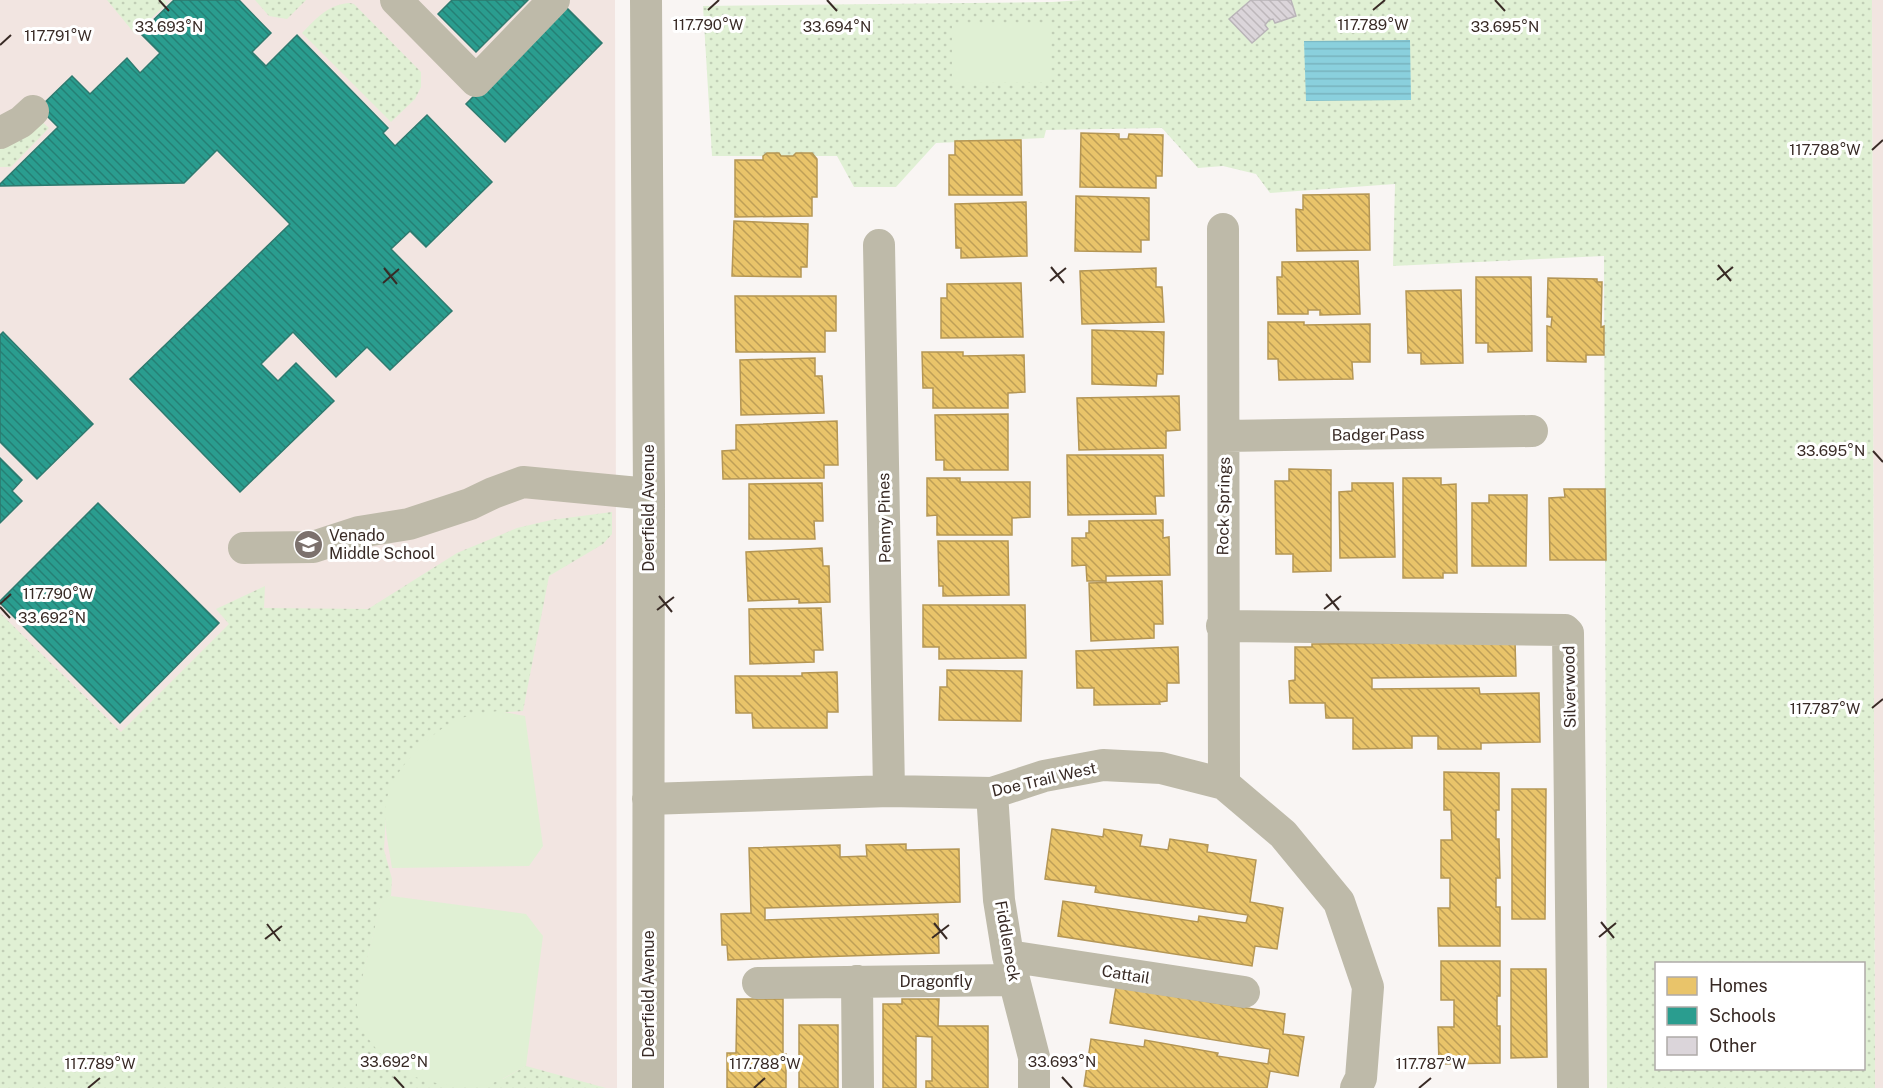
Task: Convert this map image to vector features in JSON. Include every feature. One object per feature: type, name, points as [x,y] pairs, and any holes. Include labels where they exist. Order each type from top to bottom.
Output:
[{"type":"street","points":[[396,0],[476,81],[554,0]]},
{"type":"street","name":"Deerfield Avenue","points":[[646,0],[649,494],[648,1088]]},
{"type":"street","points":[[0,133],[21,122],[33,111]]},
{"type":"street","name":"Rock Springs","points":[[1223,229],[1224,784]]},
{"type":"street","name":"Penny Pines","points":[[879,245],[889,791]]},
{"type":"street","name":"Badger Pass","points":[[1224,436],[1532,431]]},
{"type":"street","points":[[244,548],[313,547],[358,532],[409,524],[470,504],[523,482],[649,494]]},
{"type":"street","name":"Silverwood","points":[[1222,626],[1564,630],[1568,633],[1574,1088]]},
{"type":"street","name":"Doe Trail West","points":[[648,799],[889,791],[992,793],[1044,776],[1103,765],[1161,768],[1224,784],[1284,834],[1338,902],[1368,987],[1361,1077],[1356,1088]]},
{"type":"street","name":"Fiddleneck","points":[[992,793],[999,900],[1011,968],[1034,1057],[1034,1088]]},
{"type":"street","name":"Dragonfly","points":[[758,983],[857,981],[1011,968]]},
{"type":"street","name":"Cattail","points":[[1011,968],[1244,992]]},
{"type":"street","points":[[857,981],[858,1088]]},
{"type":"shaded area","name":"Venado Middle School","points":[[0,0],[615,0],[617,1088],[0,1088]]},
{"type":"shaded area","points":[[1872,0],[1883,0],[1883,1088],[1875,1088]]},
{"type":"green space","points":[[107,0],[164,0],[167,3],[135,34]]},
{"type":"green space","points":[[255,0],[306,0],[287,19],[269,16]]},
{"type":"green space","points":[[1084,0],[1872,0],[1875,1088],[1607,1088],[1604,256],[1393,266],[1395,184],[1270,193],[1256,174],[1223,166],[1198,168],[1162,128],[1046,130],[1044,138],[936,143],[896,187],[854,187],[837,156],[712,156],[703,6]]},
{"type":"green space","points":[[349,3],[354,4],[421,72],[421,87],[415,99],[391,122],[302,33],[328,9]]},
{"type":"green space","points":[[1050,23],[1051,82],[952,83],[952,24]]},
{"type":"green space","points":[[37,117],[49,128],[11,167],[0,167],[0,141]]},
{"type":"green space","points":[[612,512],[612,534],[603,544],[549,576],[523,711],[482,714],[386,813],[384,850],[392,879],[391,896],[381,904],[360,988],[357,1010],[503,1079],[526,1066],[606,1088],[0,1088],[0,613],[121,732],[229,624],[216,609],[265,586],[264,608],[368,609],[457,553],[517,528],[551,520]]},
{"type":"green space","points":[[498,711],[525,716],[543,846],[529,866],[392,868],[385,811],[389,791],[403,766],[413,754],[446,726],[467,716]]},
{"type":"green space","points":[[391,896],[526,914],[543,936],[526,1066],[486,1086],[451,1086],[431,1082],[404,1072],[374,1046],[359,1020],[357,1001],[381,903]]},
{"type":"water","points":[[1410,40],[1411,100],[1306,101],[1304,41]]},
{"type":"building: Homes","points":[[1081,133],[1119,134],[1119,139],[1128,139],[1129,134],[1163,135],[1162,176],[1156,176],[1156,188],[1080,187]]},
{"type":"building: Homes","points":[[1021,140],[1022,195],[949,195],[949,155],[955,155],[955,141]]},
{"type":"building: Homes","points":[[767,153],[793,156],[796,153],[812,153],[817,159],[817,197],[812,197],[812,216],[735,217],[735,160],[763,160],[763,156]]},
{"type":"building: Homes","points":[[1369,194],[1370,250],[1297,251],[1296,209],[1303,210],[1303,195]]},
{"type":"building: Homes","points":[[1076,196],[1149,198],[1149,240],[1141,240],[1141,252],[1075,251]]},
{"type":"building: Homes","points":[[1026,202],[1027,256],[961,258],[961,248],[956,248],[955,204]]},
{"type":"building: Homes","points":[[734,221],[808,224],[807,267],[801,267],[801,277],[732,276]]},
{"type":"building: Homes","points":[[1358,261],[1360,314],[1320,315],[1320,310],[1308,310],[1308,314],[1278,314],[1277,277],[1282,277],[1282,262]]},
{"type":"building: Homes","points":[[1156,268],[1156,287],[1162,287],[1164,322],[1082,324],[1080,271]]},
{"type":"building: Homes","points":[[1476,277],[1531,277],[1532,351],[1488,352],[1488,343],[1476,343]]},
{"type":"building: Homes","points":[[1548,278],[1597,279],[1597,282],[1602,282],[1601,327],[1604,326],[1604,355],[1586,355],[1586,362],[1547,361],[1547,326],[1551,327],[1552,317],[1547,317]]},
{"type":"building: Homes","points":[[1021,283],[1023,337],[941,338],[941,298],[947,298],[947,284]]},
{"type":"building: Homes","points":[[1461,290],[1463,363],[1421,364],[1421,353],[1408,353],[1406,291]]},
{"type":"building: Homes","points":[[735,296],[836,296],[836,331],[825,331],[825,352],[736,352]]},
{"type":"building: Homes","points":[[1268,322],[1304,322],[1304,325],[1370,324],[1370,362],[1352,362],[1353,379],[1279,380],[1278,359],[1268,359]]},
{"type":"building: Homes","points":[[1092,330],[1164,332],[1163,374],[1157,374],[1156,386],[1092,384]]},
{"type":"building: Homes","points":[[922,352],[963,352],[963,356],[1024,355],[1025,392],[1008,393],[1008,408],[933,408],[933,388],[923,388]]},
{"type":"building: Homes","points":[[815,358],[815,376],[822,376],[824,413],[741,415],[740,360]]},
{"type":"building: Homes","points":[[1179,396],[1180,430],[1166,431],[1166,448],[1079,450],[1077,398]]},
{"type":"building: Homes","points":[[1008,414],[1008,470],[944,470],[944,460],[936,460],[935,415]]},
{"type":"building: Homes","points":[[837,421],[838,465],[824,465],[824,478],[723,479],[722,451],[736,450],[736,425]]},
{"type":"building: Homes","points":[[1067,455],[1163,455],[1164,496],[1155,496],[1156,514],[1068,515]]},
{"type":"building: Homes","points":[[1289,469],[1331,470],[1331,571],[1293,572],[1293,554],[1276,554],[1275,481],[1289,481]]},
{"type":"building: Homes","points":[[927,478],[960,478],[960,482],[1030,482],[1030,517],[1012,518],[1012,535],[937,535],[937,515],[927,516]]},
{"type":"building: Homes","points":[[1403,478],[1441,478],[1441,485],[1456,484],[1457,573],[1443,573],[1443,578],[1403,578]]},
{"type":"building: Homes","points":[[822,483],[823,521],[814,521],[815,539],[749,539],[749,484]]},
{"type":"building: Homes","points":[[1352,483],[1393,483],[1395,557],[1340,558],[1339,492],[1352,491]]},
{"type":"building: Homes","points":[[1564,489],[1605,489],[1606,560],[1550,560],[1549,498],[1565,497]]},
{"type":"building: Homes","points":[[1489,495],[1527,495],[1526,566],[1472,566],[1472,503],[1489,503]]},
{"type":"building: Homes","points":[[1163,520],[1163,538],[1169,537],[1170,575],[1106,576],[1106,581],[1087,581],[1086,565],[1072,566],[1072,538],[1086,538],[1086,533],[1089,533],[1089,521]]},
{"type":"building: Homes","points":[[938,541],[1008,541],[1009,595],[943,596],[943,586],[939,586]]},
{"type":"building: Homes","points":[[822,548],[823,566],[829,566],[830,602],[799,603],[799,599],[748,601],[746,552]]},
{"type":"building: Homes","points":[[1162,581],[1163,624],[1154,624],[1154,638],[1091,641],[1089,583]]},
{"type":"building: Homes","points":[[923,605],[1025,605],[1026,658],[939,659],[939,647],[923,647]]},
{"type":"building: Homes","points":[[821,608],[823,650],[814,650],[814,662],[750,664],[749,609]]},
{"type":"building: Homes","points":[[1515,642],[1516,676],[1372,678],[1372,689],[1479,688],[1480,694],[1539,693],[1540,742],[1481,743],[1481,749],[1438,749],[1438,736],[1412,736],[1412,748],[1353,749],[1353,718],[1326,718],[1325,703],[1290,703],[1289,681],[1295,680],[1295,647],[1312,647],[1312,644]]},
{"type":"building: Homes","points":[[1178,647],[1179,683],[1167,683],[1167,701],[1159,702],[1160,704],[1094,705],[1094,688],[1077,688],[1076,651]]},
{"type":"building: Homes","points":[[947,670],[1022,671],[1021,721],[939,720],[940,687],[947,687]]},
{"type":"building: Homes","points":[[837,672],[838,712],[827,712],[827,728],[753,728],[752,713],[736,713],[735,676],[802,676],[802,673]]},
{"type":"building: Homes","points":[[1444,772],[1499,773],[1496,839],[1499,839],[1500,878],[1496,878],[1496,907],[1500,907],[1500,946],[1439,946],[1438,908],[1450,908],[1450,878],[1441,878],[1441,840],[1452,840],[1451,810],[1444,810]]},
{"type":"building: Homes","points":[[1512,789],[1546,789],[1545,919],[1512,919]]},
{"type":"building: Homes","points":[[1052,829],[1103,837],[1104,829],[1142,835],[1140,846],[1168,850],[1170,839],[1208,845],[1207,852],[1256,860],[1250,902],[1283,908],[1277,949],[1255,946],[1252,966],[1058,936],[1063,901],[1198,922],[1199,916],[1246,923],[1248,915],[1095,892],[1096,886],[1045,879]]},
{"type":"building: Homes","points":[[906,844],[906,850],[959,849],[960,902],[765,908],[765,920],[938,914],[939,953],[728,960],[727,945],[722,945],[721,914],[751,913],[749,848],[840,845],[840,857],[867,856],[866,845]]},
{"type":"building: Homes","points":[[1441,961],[1500,961],[1497,1026],[1500,1026],[1500,1063],[1439,1064],[1438,1027],[1454,1027],[1454,1000],[1441,1000]]},
{"type":"building: Homes","points":[[1511,969],[1546,969],[1547,1057],[1511,1058]]},
{"type":"building: Homes","points":[[1116,987],[1285,1014],[1283,1034],[1304,1037],[1298,1076],[1270,1071],[1267,1088],[1095,1088],[1084,1086],[1091,1039],[1144,1047],[1145,1040],[1218,1053],[1217,1056],[1268,1064],[1270,1049],[1110,1023]]},
{"type":"building: Homes","points":[[737,999],[783,999],[783,1054],[786,1054],[786,1088],[727,1088],[727,1053],[736,1053]]},
{"type":"building: Homes","points":[[902,999],[939,999],[938,1026],[988,1026],[988,1088],[926,1088],[926,1081],[932,1081],[932,1037],[916,1036],[916,1088],[883,1088],[883,1004],[902,1004]]},
{"type":"building: Homes","points":[[799,1025],[838,1025],[838,1088],[799,1088]]},
{"type":"building: Schools","points":[[174,0],[239,0],[271,33],[252,52],[266,66],[297,35],[388,128],[383,133],[395,146],[427,115],[492,182],[426,247],[410,231],[391,249],[452,311],[390,370],[367,347],[336,377],[293,332],[261,364],[278,381],[296,363],[334,401],[240,492],[130,379],[290,224],[217,150],[184,183],[0,186],[58,127],[39,108],[72,76],[90,94],[127,58],[140,73],[160,53],[140,33]]},
{"type":"building: Schools","points":[[452,0],[528,0],[476,52],[438,14]]},
{"type":"building: Schools","points":[[564,5],[602,43],[505,142],[466,104]]},
{"type":"building: Schools","points":[[3,332],[93,424],[37,479],[0,442],[0,335]]},
{"type":"building: Schools","points":[[0,458],[22,480],[12,491],[22,501],[0,523]]},
{"type":"building: Schools","points":[[98,503],[219,623],[120,723],[0,603]]},
{"type":"building: Other","points":[[1251,0],[1291,0],[1296,16],[1275,23],[1273,19],[1269,20],[1265,25],[1268,29],[1252,43],[1229,19]]},
{"type":"place","name":"Venado Middle School","points":[[308,544]]}]
